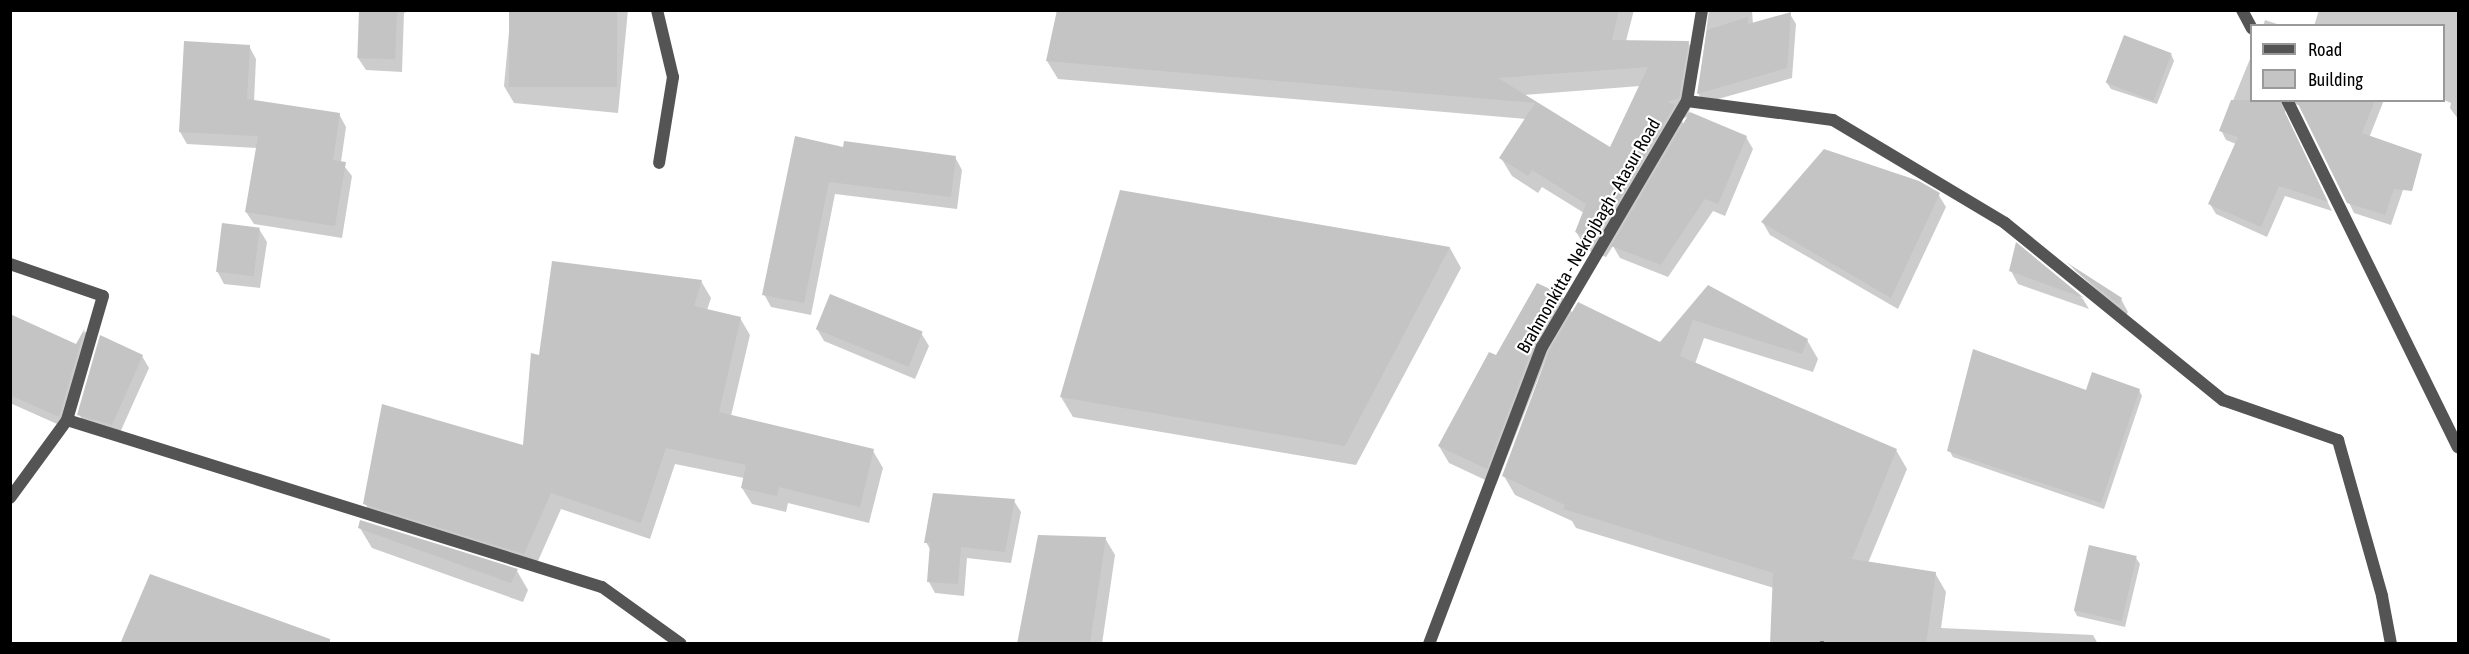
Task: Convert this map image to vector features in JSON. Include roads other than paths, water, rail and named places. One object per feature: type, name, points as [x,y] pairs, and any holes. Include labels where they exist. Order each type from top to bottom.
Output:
[{"type":"street","points":[[657,10],[673,77],[659,163]]},
{"type":"street","name":"Brahmonkitta - Nekrojbagh - Atasur Road","points":[[1429,644],[1542,347],[1687,101],[1702,10]]},
{"type":"street","points":[[2242,10],[2250,25]]},
{"type":"street","points":[[1687,101],[1833,120],[2006,223],[2223,400],[2338,440],[2382,596],[2391,644]]},
{"type":"street","points":[[2288,102],[2458,447]]},
{"type":"street","points":[[10,264],[104,296],[67,420],[10,498]]},
{"type":"street","points":[[67,420],[602,587],[681,644]]}]
